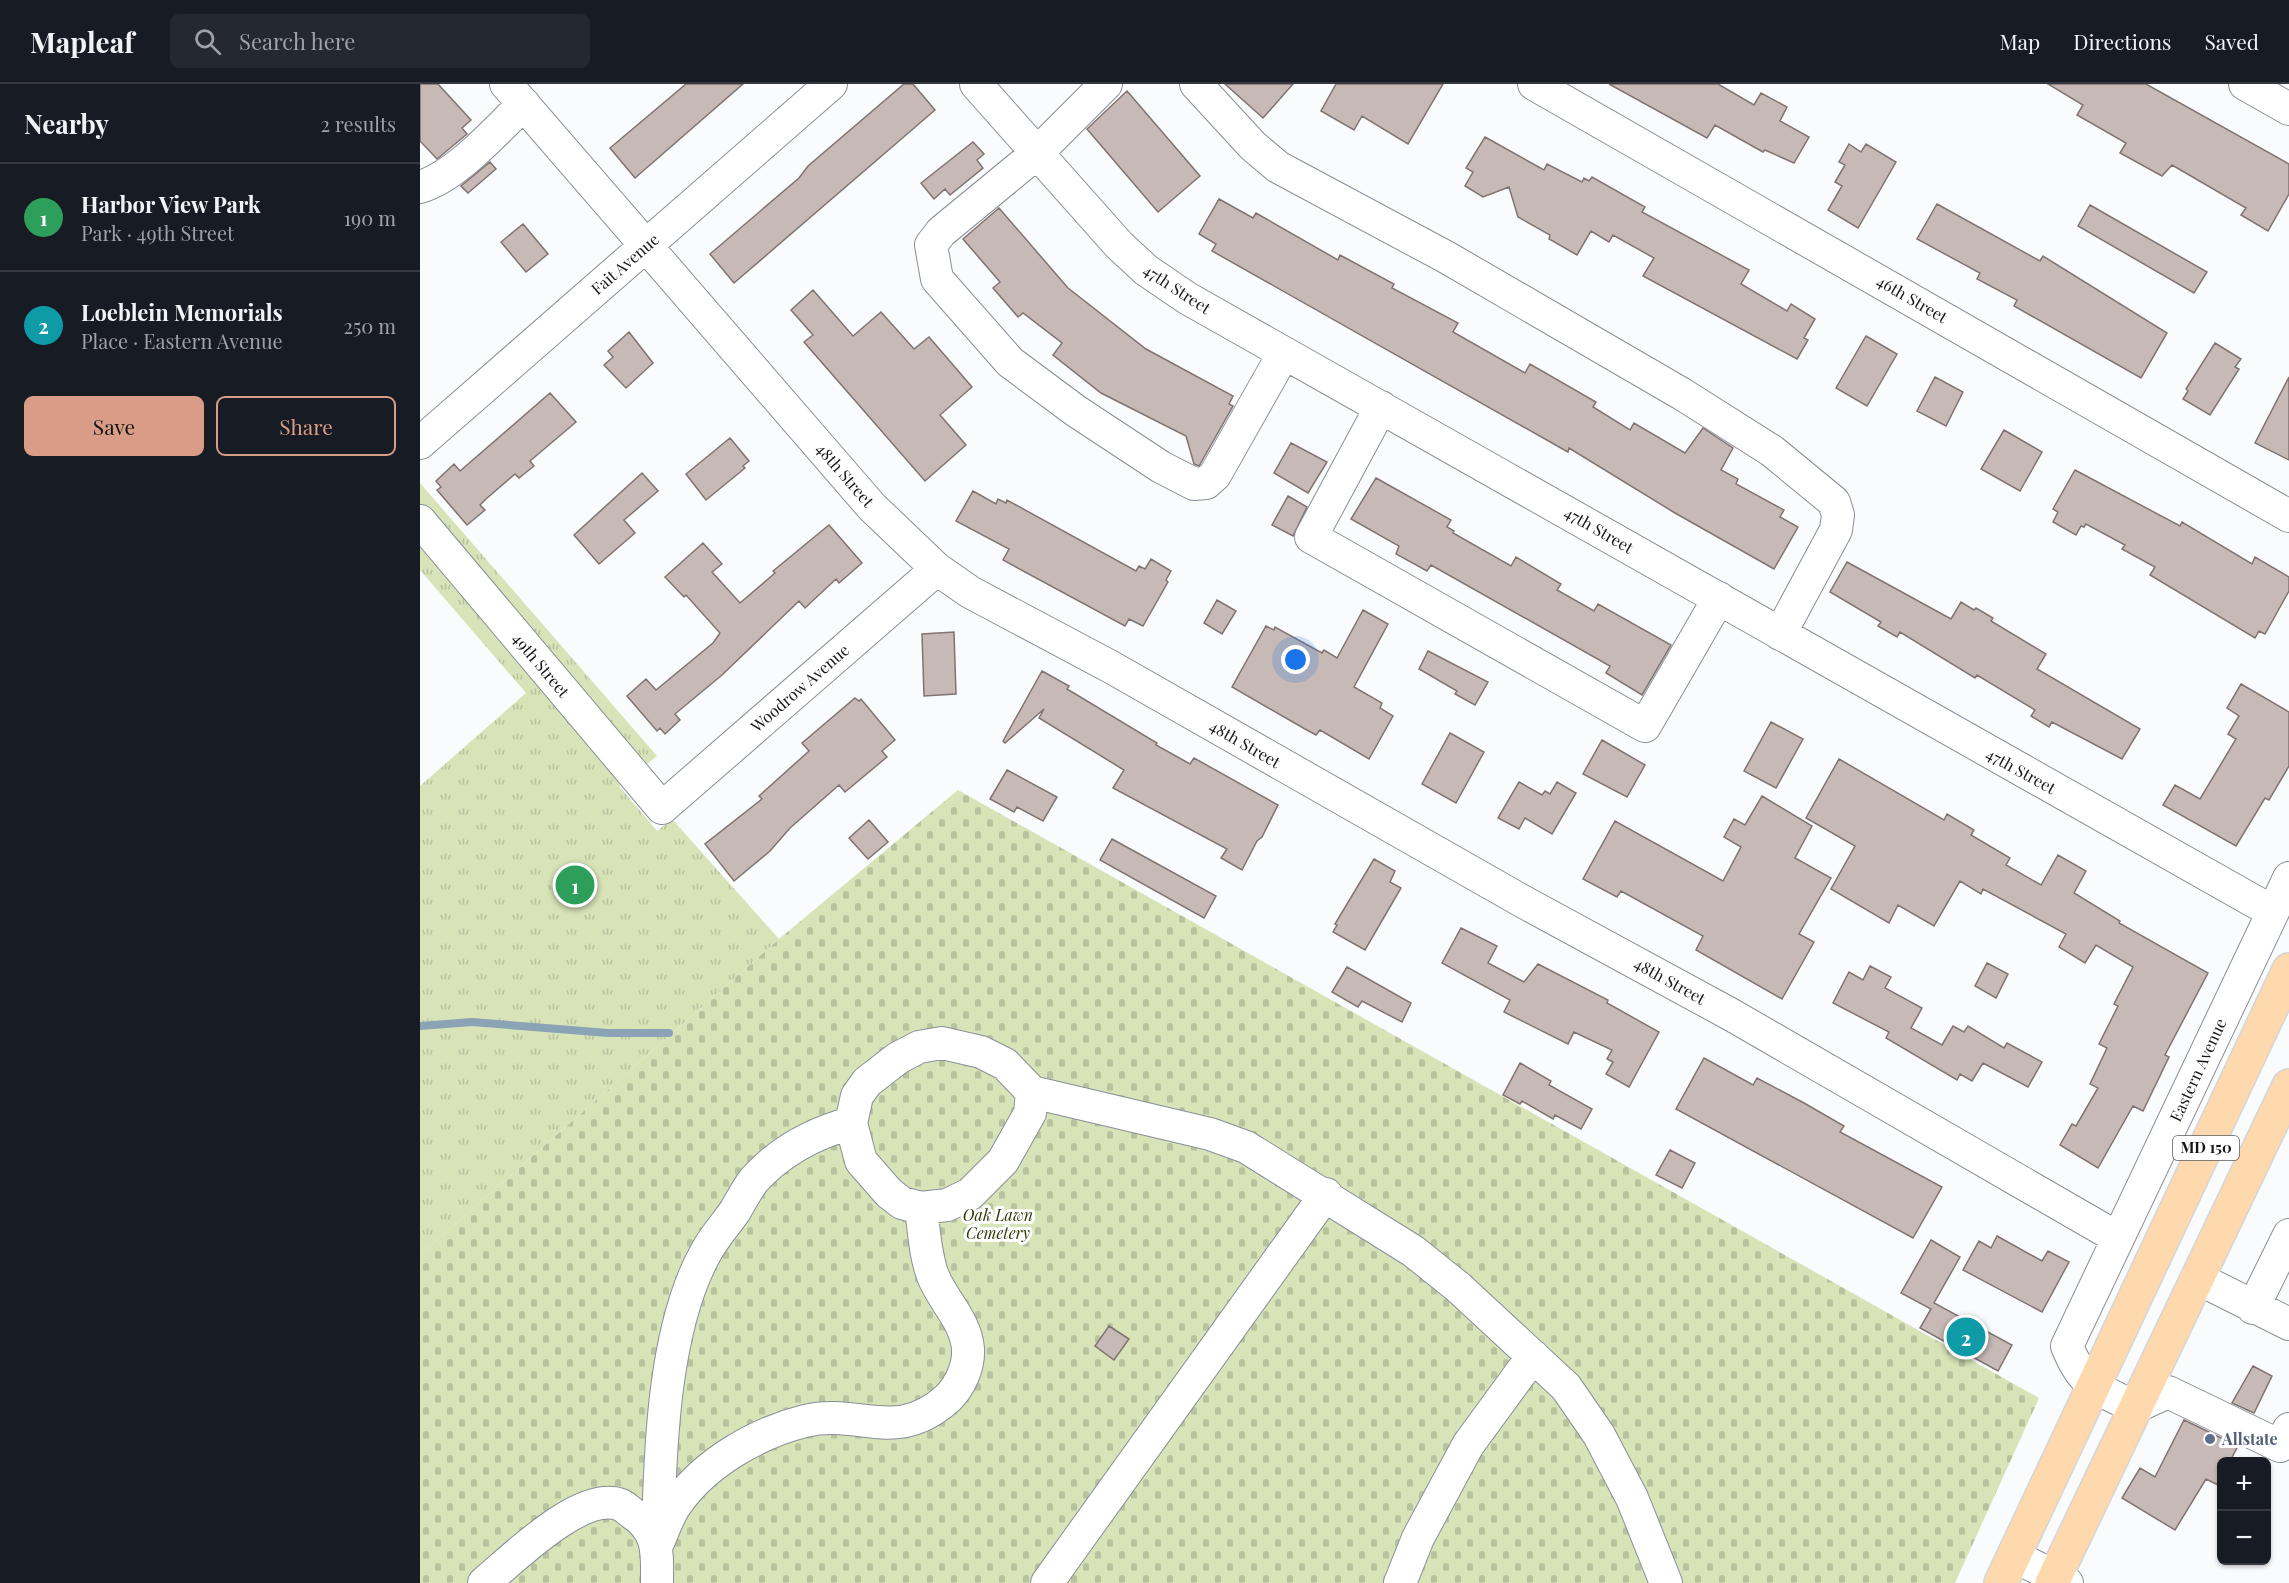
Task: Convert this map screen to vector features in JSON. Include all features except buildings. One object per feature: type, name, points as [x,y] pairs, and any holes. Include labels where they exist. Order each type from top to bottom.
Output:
[{"type":"main road","name":"MD 150","points":[[2007,1570],[2289,970]]},
{"type":"main road","name":"MD 150","points":[[2058,1581],[2135,1407],[2289,1086]]},
{"type":"main road","points":[[2156,1256],[2197,1278]]},
{"type":"street","name":"Fait Avenue","points":[[420,444],[831,84]]},
{"type":"street","name":"47th Street","points":[[976,84],[1119,245],[1146,270],[1187,298],[2273,912]]},
{"type":"street","points":[[1106,84],[1037,153],[941,232],[931,245],[937,279],[1010,362],[1077,411],[1161,467],[1194,484],[1206,483],[1215,475],[1284,353]]},
{"type":"street","points":[[1196,84],[1253,146],[1278,167],[1446,257],[1682,394],[1772,450],[1833,502],[1838,515],[1836,530],[1780,634]]},
{"type":"street","name":"46th Street","points":[[1534,84],[2289,516]]},
{"type":"street","points":[[2245,84],[2289,109]]},
{"type":"street","name":"48th Street","points":[[515,94],[873,507],[937,569],[970,591],[1111,667],[1522,901],[1730,1014],[2118,1238]]},
{"type":"street","points":[[420,187],[436,179],[472,152],[515,94]]},
{"type":"street","points":[[1381,407],[1311,537],[1645,726],[1719,598]]},
{"type":"street","name":"49th Street","points":[[420,521],[662,808]]},
{"type":"street","name":"Woodrow Avenue","points":[[662,808],[937,569]]},
{"type":"street","name":"Eastern Avenue","points":[[2135,1407],[2094,1386],[2076,1370],[2067,1346],[2289,878]]},
{"type":"street","points":[[1032,1092],[1030,1113],[1018,1137],[988,1179],[970,1194],[947,1205],[921,1208],[902,1203],[875,1179],[861,1161],[851,1123],[857,1096],[867,1082],[898,1058],[919,1047],[942,1043],[981,1052],[1005,1064],[1032,1092],[1210,1134],[1246,1147],[1326,1194],[1422,1258],[1458,1287],[1566,1388],[1599,1435],[1632,1498],[1666,1583]]},
{"type":"street","points":[[657,1583],[660,1472],[667,1395],[682,1308],[706,1252],[754,1180],[786,1153],[817,1133],[851,1123]]},
{"type":"street","points":[[1047,1583],[1326,1194]]},
{"type":"street","points":[[657,1545],[676,1504],[704,1474],[762,1435],[807,1421],[842,1420],[883,1424],[914,1420],[935,1409],[958,1389],[966,1367],[968,1350],[963,1329],[933,1276],[921,1208]]},
{"type":"street","points":[[2253,1308],[2289,1235]]},
{"type":"street","points":[[2197,1278],[2289,1324]]},
{"type":"street","points":[[1400,1583],[1418,1538],[1468,1445],[1533,1356]]},
{"type":"street","points":[[2135,1407],[2168,1392],[2280,1446],[2289,1429]]},
{"type":"street","points":[[484,1583],[556,1524],[579,1510],[601,1504],[620,1505],[639,1518],[657,1545]]},
{"type":"street","points":[[2007,1570],[2058,1581]]},
{"type":"green space","points":[[420,483],[657,756],[619,786],[657,831],[672,819],[779,939],[420,1255],[420,786],[526,693],[420,570]]},
{"type":"green space","name":"Oak Lawn Cemetery","points":[[958,790],[2039,1398],[1955,1583],[420,1583],[420,1255],[779,939]]},
{"type":"waterway","points":[[420,1026],[472,1022],[608,1033],[669,1033]]},
{"type":"place","name":"Harbor View Park","points":[[575,885]]},
{"type":"place","name":"Loeblein Memorials","points":[[1966,1337]]},
{"type":"place","name":"Allstate","points":[[2210,1439]]}]
